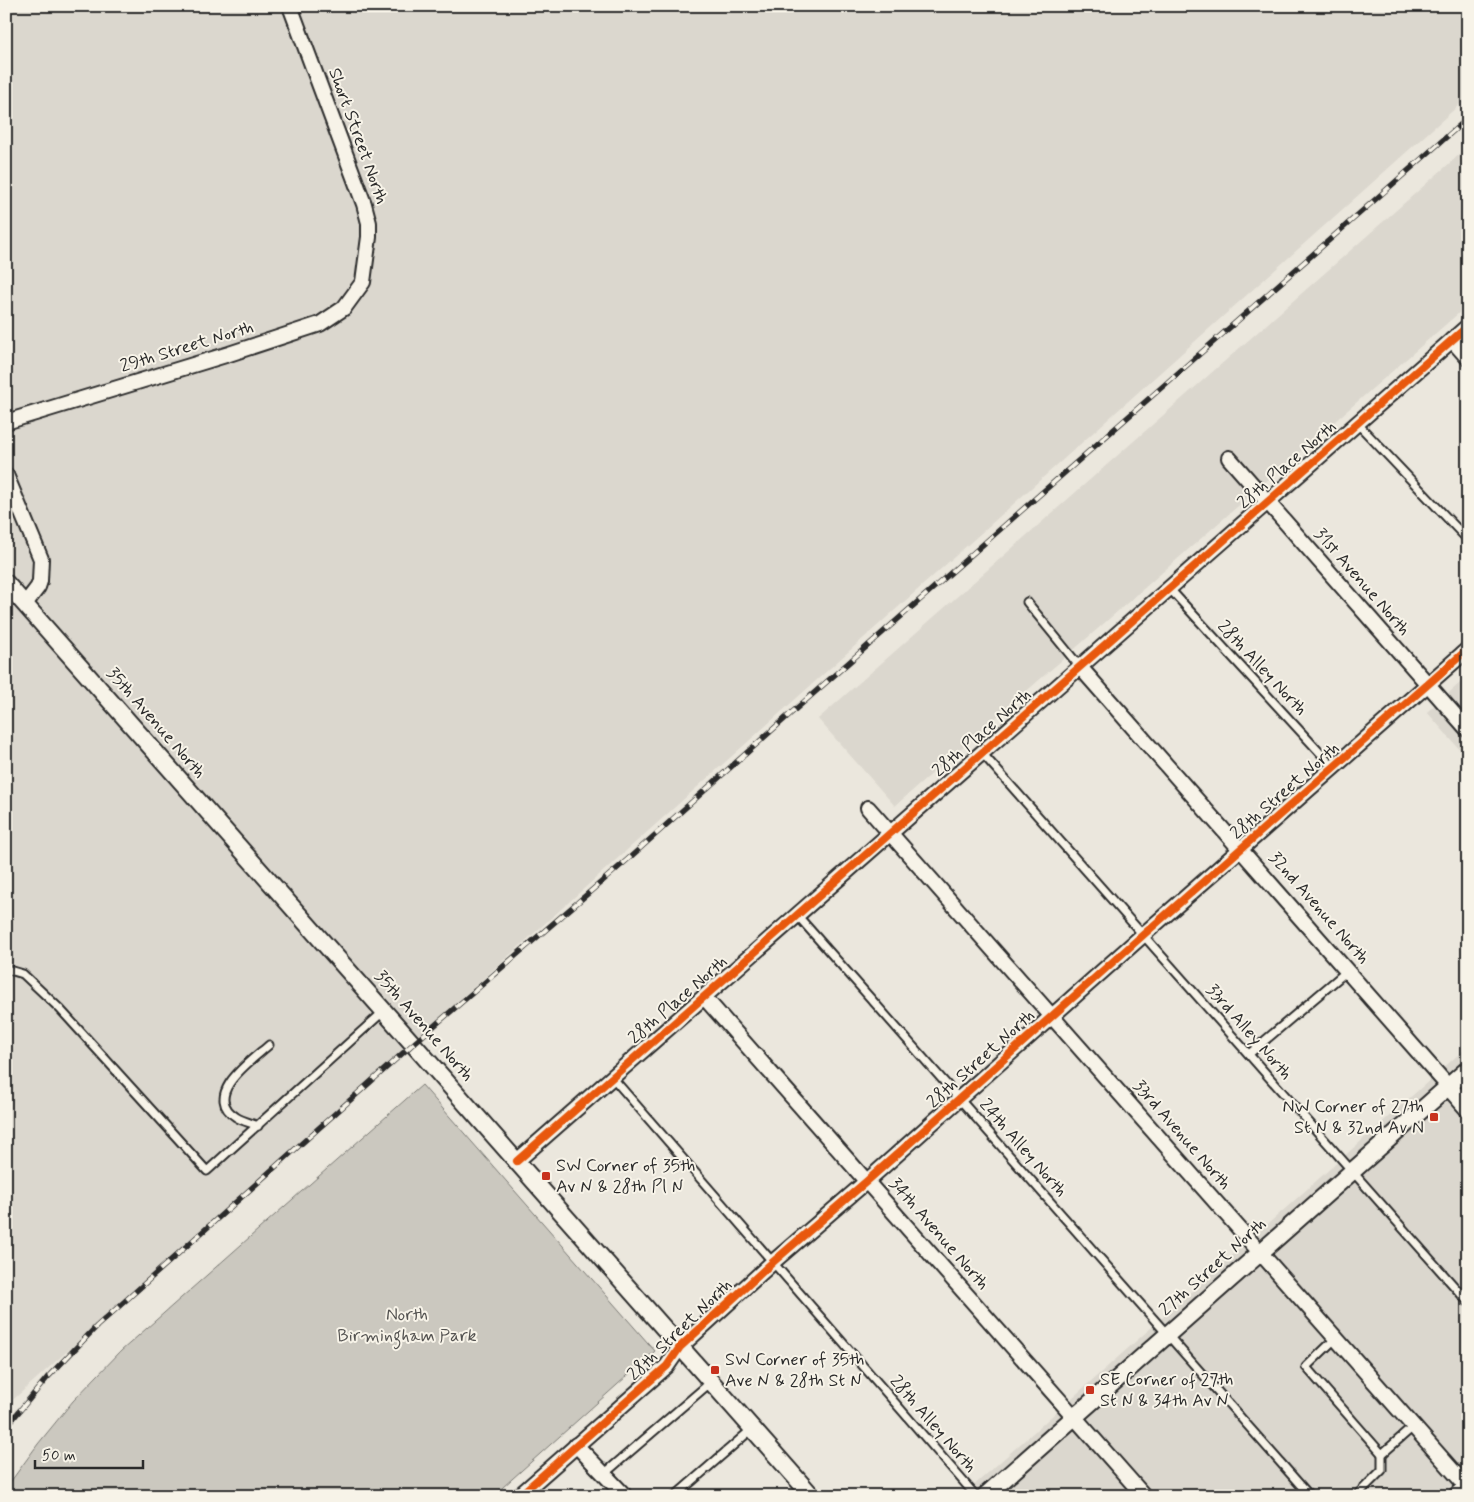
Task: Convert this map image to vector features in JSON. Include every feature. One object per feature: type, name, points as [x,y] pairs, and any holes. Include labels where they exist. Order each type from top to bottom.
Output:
[{"type":"main road","points":[[1460,1496],[1468,1488]]},
{"type":"street","name":"Short Street North","points":[[290,6],[369,222],[370,237],[363,282]]},
{"type":"street","name":"29th Street North","points":[[6,422],[229,354],[320,324],[344,308],[363,282]]},
{"type":"street","name":"28th Place North","points":[[517,1161],[1468,326]]},
{"type":"street","points":[[1452,340],[1468,358]]},
{"type":"street","name":"31st Avenue North","points":[[1229,458],[1468,730]]},
{"type":"street","points":[[6,475],[41,559],[38,587],[25,604]]},
{"type":"street","name":"35th Avenue North","points":[[6,583],[812,1496]]},
{"type":"street","name":"28th Street North","points":[[519,1496],[667,1366],[680,1347],[773,1262],[960,1099],[1468,648]]},
{"type":"street","name":"32nd Avenue North","points":[[1080,667],[1468,1109]]},
{"type":"street","name":"33rd Avenue North","points":[[868,808],[1468,1488]]},
{"type":"street","name":"34th Avenue North","points":[[704,997],[1144,1496]]},
{"type":"street","name":"27th Street North","points":[[985,1496],[1468,1069]]},
{"type":"street","points":[[576,1445],[624,1496]]},
{"type":"lane","points":[[1357,423],[1468,540]]},
{"type":"lane","name":"28th Alley North","points":[[1169,588],[1334,768]]},
{"type":"lane","points":[[1027,602],[1080,667]]},
{"type":"lane","points":[[982,752],[1143,935]]},
{"type":"lane","name":"24th Alley North","points":[[798,915],[1167,1334]]},
{"type":"lane","name":"33rd Alley North","points":[[1143,935],[1468,1302]]},
{"type":"lane","points":[[6,969],[23,974],[60,1010],[207,1171],[384,1011]]},
{"type":"lane","points":[[1249,1054],[1347,971]]},
{"type":"lane","points":[[258,1126],[235,1117],[224,1105],[223,1096],[225,1088],[238,1073],[269,1045]]},
{"type":"lane","name":"28th Alley North","points":[[612,1077],[976,1496]]},
{"type":"lane","points":[[1167,1334],[1310,1496]]},
{"type":"lane","points":[[1336,1338],[1306,1367],[1382,1454],[1382,1470],[1356,1496]]},
{"type":"lane","points":[[604,1474],[711,1382]]},
{"type":"lane","points":[[1382,1454],[1414,1426]]},
{"type":"lane","points":[[675,1496],[753,1429]]},
{"type":"shaded area","points":[[6,6],[1468,6],[1468,97],[6,1406]]},
{"type":"shaded area","points":[[1468,147],[1468,305],[895,806],[818,719]]},
{"type":"shaded area","points":[[1468,676],[1468,759],[1427,712]]},
{"type":"shaded area","points":[[1468,1046],[1468,1471],[1439,1496],[962,1496]]},
{"type":"green space","name":"North Birmingham Park","points":[[422,1085],[655,1351],[493,1496],[6,1496],[6,1488],[38,1444],[73,1401],[121,1351]]},
{"type":"railway","points":[[6,1427],[47,1378],[97,1326],[413,1044],[627,860],[789,715],[1468,118]]},
{"type":"cycle path","points":[[517,1161],[1468,326]]},
{"type":"cycle path","points":[[519,1496],[667,1366],[680,1347],[773,1262],[1468,649]]},
{"type":"place","name":"NW Corner of 27th St N & 32nd Av N","points":[[1434,1117]]},
{"type":"place","name":"SW Corner of 35th Av N & 28th Pl N","points":[[546,1176]]},
{"type":"place","name":"SW Corner of 35th Ave N & 28th St N","points":[[715,1370]]},
{"type":"place","name":"SE Corner of 27th St N & 34th Av N","points":[[1090,1390]]}]
